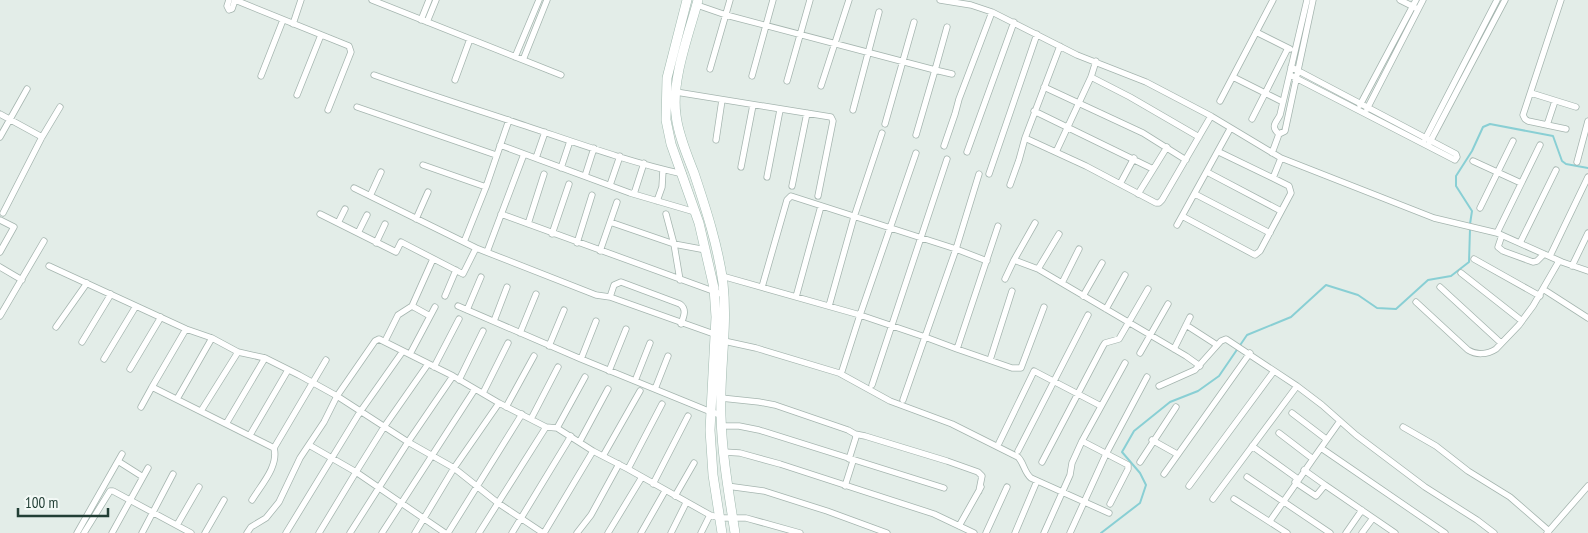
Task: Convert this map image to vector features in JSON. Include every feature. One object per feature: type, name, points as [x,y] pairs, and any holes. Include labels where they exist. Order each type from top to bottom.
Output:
[{"type":"main road","points":[[687,0],[667,78],[668,128],[671,144],[683,174],[706,250],[714,292],[716,317],[711,412],[712,456],[722,533]]},
{"type":"main road","points":[[697,3],[682,58],[676,92],[676,115],[718,254],[722,276],[726,321],[721,415],[727,486],[735,533]]},
{"type":"street","points":[[229,0],[227,6],[229,10],[232,9],[235,0],[351,49],[328,110]]},
{"type":"street","points":[[293,24],[301,0]]},
{"type":"street","points":[[372,0],[561,75]]},
{"type":"street","points":[[424,21],[429,0]]},
{"type":"street","points":[[424,21],[436,0]]},
{"type":"street","points":[[515,57],[539,0]]},
{"type":"street","points":[[523,60],[547,0]]},
{"type":"street","points":[[710,69],[730,0]]},
{"type":"street","points":[[752,76],[773,0]]},
{"type":"street","points":[[787,81],[810,0]]},
{"type":"street","points":[[821,86],[849,0]]},
{"type":"street","points":[[940,0],[992,12],[1077,55],[1146,82],[1211,116],[1280,158],[1434,218],[1499,234],[1588,272]]},
{"type":"street","points":[[970,0],[981,8]]},
{"type":"street","points":[[1220,101],[1273,0]]},
{"type":"street","points":[[1400,0],[1415,8]]},
{"type":"street","points":[[1427,142],[1497,0]]},
{"type":"street","points":[[1427,142],[1505,0]]},
{"type":"street","points":[[1561,0],[1524,117],[1528,121],[1566,129]]},
{"type":"street","points":[[1366,110],[1418,1]]},
{"type":"street","points":[[1272,153],[1279,134],[1285,131],[1287,127],[1294,68],[1308,2]]},
{"type":"street","points":[[697,3],[726,15],[952,74]]},
{"type":"street","points":[[1359,106],[1415,8]]},
{"type":"street","points":[[853,110],[879,12]]},
{"type":"street","points":[[944,146],[956,114],[958,99],[992,12]]},
{"type":"street","points":[[261,76],[283,20]]},
{"type":"street","points":[[885,124],[914,22]]},
{"type":"street","points":[[967,152],[1014,22]]},
{"type":"street","points":[[916,135],[947,28]]},
{"type":"street","points":[[1256,32],[1298,53]]},
{"type":"street","points":[[989,174],[1037,34]]},
{"type":"street","points":[[296,95],[321,35]]},
{"type":"street","points":[[454,80],[470,39]]},
{"type":"street","points":[[1010,185],[1034,111],[1060,46]]},
{"type":"street","points":[[1252,119],[1288,48]]},
{"type":"street","points":[[1056,152],[1091,78],[1096,61]]},
{"type":"street","points":[[1294,68],[1366,110],[1427,142]]},
{"type":"street","points":[[374,75],[570,141],[663,170],[683,174]]},
{"type":"street","points":[[1233,76],[1283,102]]},
{"type":"street","points":[[1293,76],[1359,106]]},
{"type":"street","points":[[1279,134],[1274,129],[1274,125],[1280,115],[1293,76]]},
{"type":"street","points":[[1091,78],[1130,97],[1199,137]]},
{"type":"street","points":[[1044,87],[1143,133],[1186,160]]},
{"type":"street","points":[[0,137],[27,89]]},
{"type":"street","points":[[676,92],[780,110],[828,116],[833,119],[818,196]]},
{"type":"street","points":[[1531,93],[1576,107]]},
{"type":"street","points":[[716,140],[722,100]]},
{"type":"street","points":[[1546,125],[1555,101]]},
{"type":"street","points":[[740,167],[753,105]]},
{"type":"street","points":[[3,213],[42,137],[60,107]]},
{"type":"street","points":[[356,107],[496,155]]},
{"type":"street","points":[[767,177],[780,110]]},
{"type":"street","points":[[1034,111],[1134,158],[1153,169]]},
{"type":"street","points":[[792,186],[807,113]]},
{"type":"street","points":[[0,114],[42,137]]},
{"type":"street","points":[[1025,138],[1156,203],[1161,202],[1211,116]]},
{"type":"street","points":[[464,242],[486,187],[508,120]]},
{"type":"street","points":[[1577,162],[1588,121]]},
{"type":"street","points":[[1177,226],[1219,152],[1230,128]]},
{"type":"street","points":[[536,158],[545,132]]},
{"type":"street","points":[[829,306],[854,217],[882,133]]},
{"type":"street","points":[[561,168],[570,141]]},
{"type":"street","points":[[1480,208],[1513,141]]},
{"type":"street","points":[[500,145],[634,194],[695,212]]},
{"type":"street","points":[[1540,145],[1499,234],[1498,247],[1503,251],[1530,262],[1537,261],[1547,255],[1588,177]]},
{"type":"street","points":[[1138,194],[1167,147]]},
{"type":"street","points":[[585,176],[594,148]]},
{"type":"street","points":[[1182,216],[1255,255],[1258,254],[1291,193],[1291,189],[1289,186],[1219,152]]},
{"type":"street","points":[[842,371],[916,153]]},
{"type":"street","points":[[487,252],[524,154]]},
{"type":"street","points":[[610,185],[620,156]]},
{"type":"street","points":[[1120,184],[1134,158]]},
{"type":"street","points":[[1273,178],[1280,158]]},
{"type":"street","points":[[872,385],[946,160]]},
{"type":"street","points":[[1473,160],[1521,183]]},
{"type":"street","points":[[634,194],[644,163]]},
{"type":"street","points":[[423,165],[486,187]]},
{"type":"street","points":[[656,201],[662,188],[663,170]]},
{"type":"street","points":[[1520,243],[1556,170]]},
{"type":"street","points":[[370,196],[381,172]]},
{"type":"street","points":[[1207,172],[1281,212]]},
{"type":"street","points":[[528,224],[544,174]]},
{"type":"street","points":[[903,400],[956,249],[979,174]]},
{"type":"street","points":[[552,234],[569,184]]},
{"type":"street","points":[[354,188],[476,248],[596,295],[610,297],[681,324],[714,334]]},
{"type":"street","points":[[416,219],[428,192]]},
{"type":"street","points":[[1195,194],[1270,233]]},
{"type":"street","points":[[577,243],[592,195]]},
{"type":"street","points":[[762,287],[788,198],[791,196],[956,249],[987,262]]},
{"type":"street","points":[[600,251],[617,202]]},
{"type":"street","points":[[796,298],[820,206]]},
{"type":"street","points":[[338,223],[345,209]]},
{"type":"street","points":[[320,214],[396,252],[401,242],[463,274],[476,248]]},
{"type":"street","points":[[501,214],[724,295]]},
{"type":"street","points":[[666,214],[674,244],[680,280]]},
{"type":"street","points":[[358,233],[367,215]]},
{"type":"street","points":[[0,220],[14,227],[0,252]]},
{"type":"street","points":[[610,222],[674,244],[706,250]]},
{"type":"street","points":[[1005,279],[1035,223]]},
{"type":"street","points":[[376,243],[386,224]]},
{"type":"street","points":[[958,349],[998,226]]},
{"type":"street","points":[[1038,269],[1059,234]]},
{"type":"street","points":[[1572,266],[1588,235]]},
{"type":"street","points":[[0,316],[44,240]]},
{"type":"street","points":[[1062,283],[1079,249]]},
{"type":"street","points":[[385,342],[398,315],[412,306],[433,259]]},
{"type":"street","points":[[1474,259],[1540,296]]},
{"type":"street","points":[[1014,260],[1038,269],[1200,366]]},
{"type":"street","points":[[1416,302],[1472,352],[1478,354],[1489,353],[1522,321],[1540,296],[1559,261]]},
{"type":"street","points":[[1083,296],[1102,263]]},
{"type":"street","points":[[49,266],[212,338],[238,352],[265,358],[313,383],[454,468],[498,503],[544,533],[593,451]]},
{"type":"street","points":[[0,268],[22,280]]},
{"type":"street","points":[[445,296],[456,270]]},
{"type":"street","points":[[1461,274],[1522,321]]},
{"type":"street","points":[[1106,310],[1125,275]]},
{"type":"street","points":[[722,276],[860,315],[1012,368],[1021,368],[1044,307]]},
{"type":"street","points":[[467,310],[481,277]]},
{"type":"street","points":[[610,297],[614,285],[622,282],[683,306],[685,312],[681,324]]},
{"type":"street","points":[[56,327],[87,283]]},
{"type":"street","points":[[494,321],[507,287]]},
{"type":"street","points":[[1440,287],[1501,343]]},
{"type":"street","points":[[1042,462],[1103,346],[1105,343],[1119,339],[1148,289]]},
{"type":"street","points":[[1544,289],[1588,318]]},
{"type":"street","points":[[990,360],[1012,291]]},
{"type":"street","points":[[82,342],[111,294]]},
{"type":"street","points":[[520,333],[536,294]]},
{"type":"street","points":[[1140,353],[1168,304]]},
{"type":"street","points":[[104,359],[136,306]]},
{"type":"street","points":[[412,306],[430,316]]},
{"type":"street","points":[[458,306],[608,371],[721,415]]},
{"type":"street","points":[[410,354],[435,307]]},
{"type":"street","points":[[549,346],[564,310]]},
{"type":"street","points":[[1018,451],[1088,315]]},
{"type":"street","points":[[130,369],[161,317]]},
{"type":"street","points":[[1174,349],[1190,317]]},
{"type":"street","points":[[319,533],[384,427],[431,365],[459,319]]},
{"type":"street","points":[[581,359],[596,321]]},
{"type":"street","points":[[1186,325],[1217,345]]},
{"type":"street","points":[[140,407],[186,328]]},
{"type":"street","points":[[608,371],[626,329]]},
{"type":"street","points":[[459,380],[483,331]]},
{"type":"street","points":[[177,399],[212,338]]},
{"type":"street","points":[[247,533],[251,527],[266,518],[279,502],[300,458],[324,422],[337,396],[379,339],[453,376],[506,407],[546,427],[557,428],[593,451],[710,515],[720,518],[746,518],[800,533]]},
{"type":"street","points":[[1159,386],[1188,374],[1200,366],[1223,339],[1229,340],[1297,386],[1370,446],[1425,487],[1494,533]]},
{"type":"street","points":[[724,341],[756,348],[839,373],[890,401],[952,424],[1018,457],[1028,476],[1110,513]]},
{"type":"street","points":[[483,393],[508,342]]},
{"type":"street","points":[[635,381],[650,343]]},
{"type":"street","points":[[286,533],[360,412],[403,351]]},
{"type":"street","points":[[201,411],[238,352]]},
{"type":"street","points":[[1164,474],[1250,353]]},
{"type":"street","points":[[506,407],[534,356]]},
{"type":"street","points":[[655,390],[668,356]]},
{"type":"street","points":[[226,424],[265,358]]},
{"type":"street","points":[[274,448],[326,360]]},
{"type":"street","points":[[1044,533],[1082,441],[1124,363]]},
{"type":"street","points":[[531,419],[558,368]]},
{"type":"street","points":[[250,435],[288,370]]},
{"type":"street","points":[[999,443],[1035,371],[1101,406]]},
{"type":"street","points":[[1189,486],[1274,371]]},
{"type":"street","points":[[350,533],[453,376]]},
{"type":"street","points":[[557,428],[585,377]]},
{"type":"street","points":[[1070,533],[1106,454],[1147,377]]},
{"type":"street","points":[[152,386],[274,448],[276,454],[274,462],[252,500]]},
{"type":"street","points":[[1213,499],[1297,386]]},
{"type":"street","points":[[382,533],[475,388]]},
{"type":"street","points":[[580,442],[608,389]]},
{"type":"street","points":[[603,456],[640,391]]},
{"type":"street","points":[[722,398],[775,405],[856,434],[978,472],[982,476],[979,491]]},
{"type":"street","points":[[415,533],[454,468],[499,403]]},
{"type":"street","points":[[628,469],[662,404]]},
{"type":"street","points":[[1140,462],[1152,440],[1176,407]]},
{"type":"street","points":[[1292,413],[1326,439]]},
{"type":"street","points":[[309,445],[356,472],[401,504],[447,533],[522,414]]},
{"type":"street","points":[[653,484],[688,416]]},
{"type":"street","points":[[1270,521],[1282,501],[1340,421]]},
{"type":"street","points":[[722,426],[739,426],[759,430],[944,488]]},
{"type":"street","points":[[478,533],[546,427]]},
{"type":"street","points":[[1403,427],[1436,446],[1468,470],[1510,497],[1548,532],[1588,486]]},
{"type":"street","points":[[1279,433],[1313,459]]},
{"type":"street","points":[[845,486],[856,434]]},
{"type":"street","points":[[512,533],[572,436]]},
{"type":"street","points":[[1152,440],[1177,454]]},
{"type":"street","points":[[1082,441],[1126,464],[1128,467],[1110,504]]},
{"type":"street","points":[[1252,446],[1316,496],[1325,485]]},
{"type":"street","points":[[1321,448],[1445,533]]},
{"type":"street","points":[[724,452],[740,453],[780,464],[934,514],[974,533]]},
{"type":"street","points":[[77,533],[122,454]]},
{"type":"street","points":[[121,463],[143,477]]},
{"type":"street","points":[[675,496],[694,463]]},
{"type":"street","points":[[577,533],[591,515],[619,464]]},
{"type":"street","points":[[112,533],[148,468]]},
{"type":"street","points":[[1304,470],[1394,533]]},
{"type":"street","points":[[142,533],[173,474]]},
{"type":"street","points":[[608,533],[642,477]]},
{"type":"street","points":[[1247,477],[1330,533]]},
{"type":"street","points":[[959,526],[985,479]]},
{"type":"street","points":[[1015,533],[1037,481]]},
{"type":"street","points":[[727,486],[764,491],[887,533]]},
{"type":"street","points":[[177,525],[199,487]]},
{"type":"street","points":[[986,533],[1007,487]]},
{"type":"street","points":[[84,533],[108,492],[113,491],[191,533]]},
{"type":"street","points":[[641,533],[665,491]]},
{"type":"street","points":[[1234,499],[1288,533]]},
{"type":"street","points":[[205,533],[224,500]]},
{"type":"street","points":[[671,533],[686,503]]},
{"type":"street","points":[[1346,533],[1362,510]]},
{"type":"street","points":[[701,533],[710,515]]},
{"type":"street","points":[[1362,533],[1373,518]]},
{"type":"waterway","points":[[1470,224],[1472,211],[1456,186],[1456,176],[1472,151],[1483,127],[1490,124],[1553,136],[1562,161],[1566,164],[1588,168]]},
{"type":"waterway","points":[[1101,533],[1140,503],[1146,485],[1140,473],[1122,452],[1134,431],[1170,402],[1198,391],[1219,376],[1247,335],[1291,317],[1326,285],[1358,295],[1377,308],[1396,309],[1428,280],[1451,276],[1469,262],[1470,229]]}]
